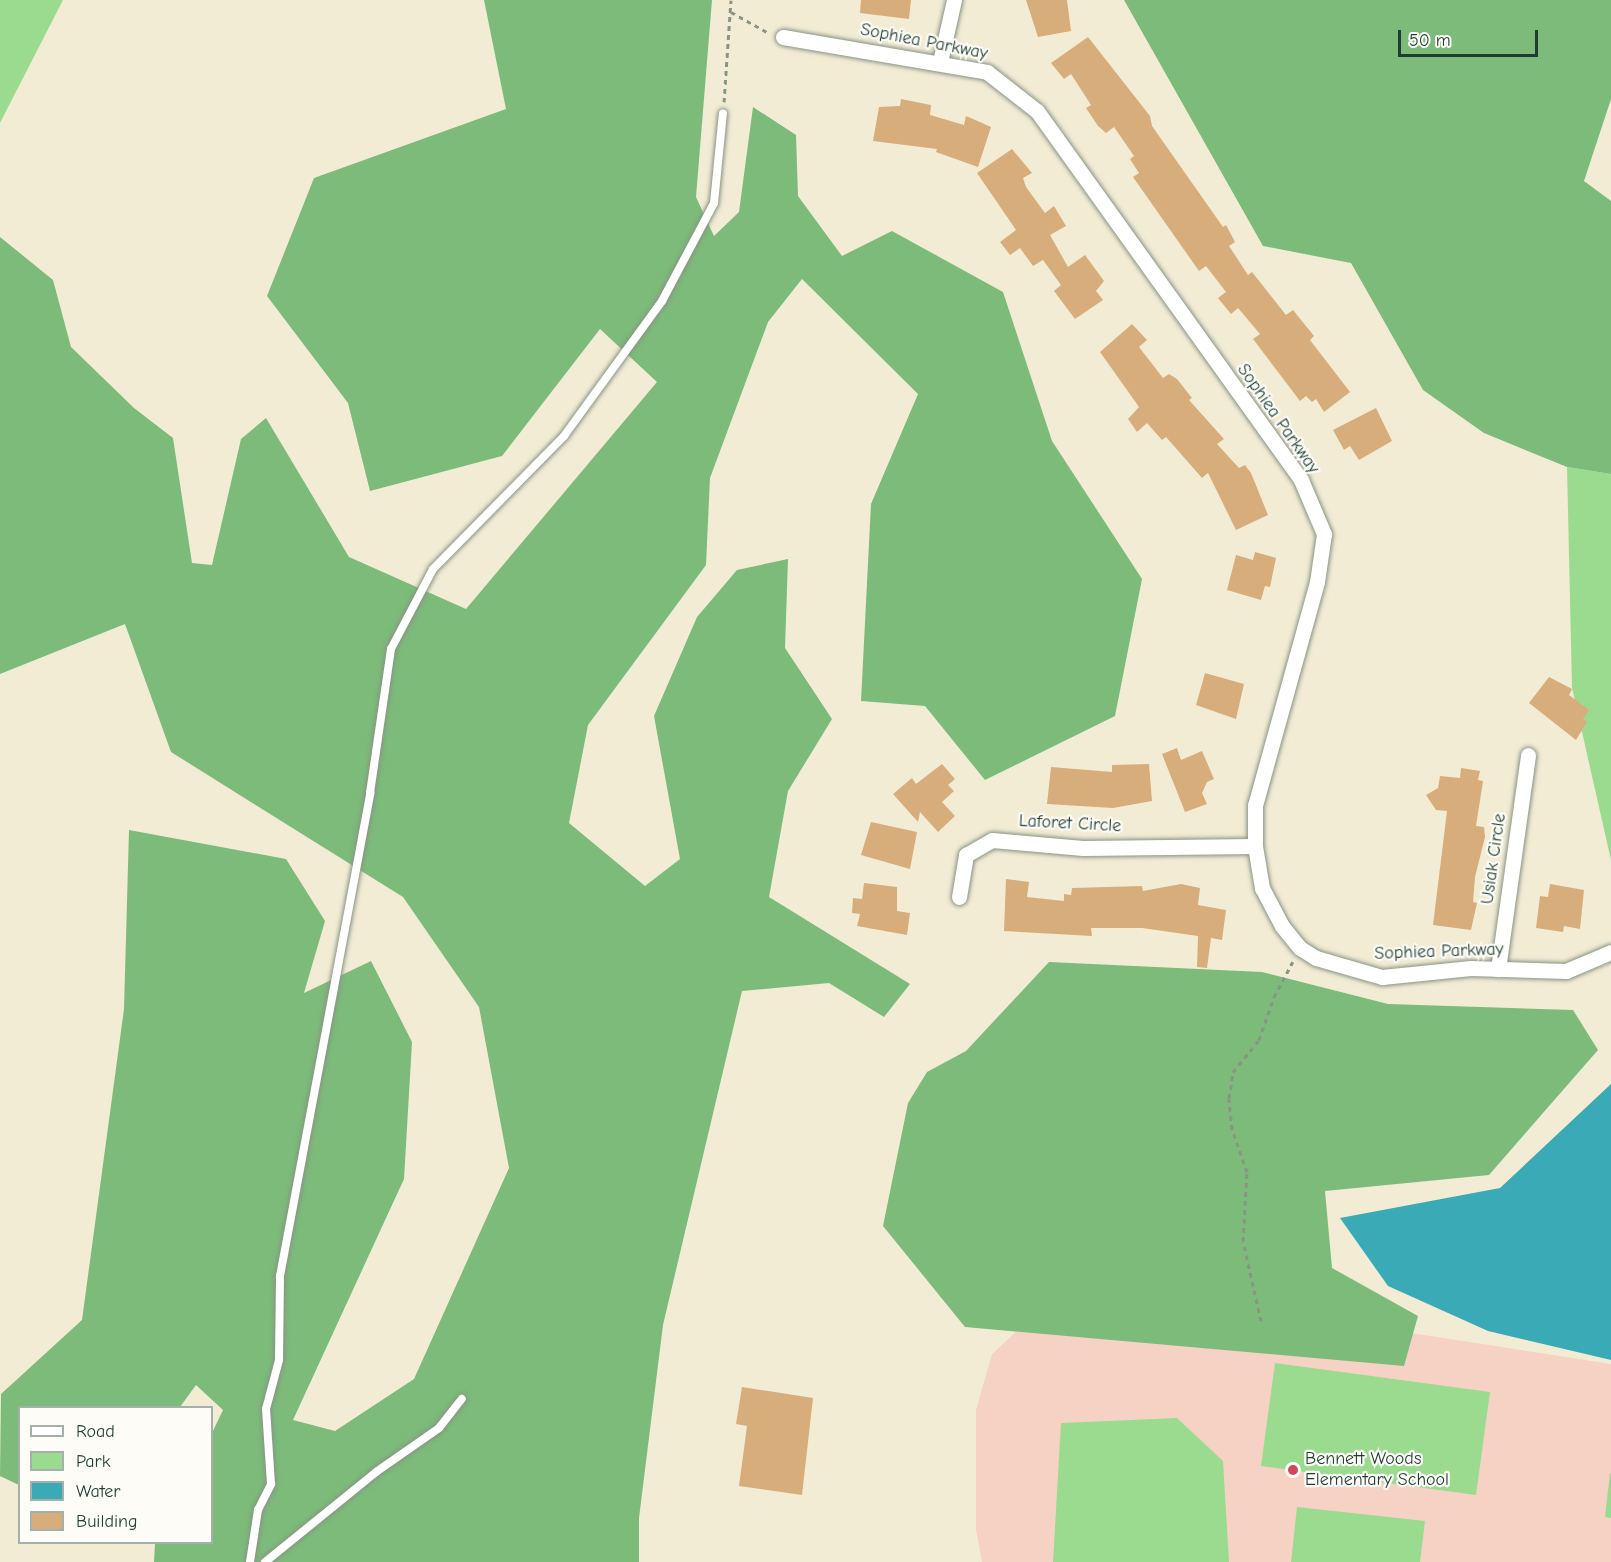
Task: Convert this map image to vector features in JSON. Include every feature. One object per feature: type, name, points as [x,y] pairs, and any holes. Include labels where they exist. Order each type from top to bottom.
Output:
[{"type":"street","points":[[940,62],[954,0]]},
{"type":"street","name":"Sophiea Parkway","points":[[783,37],[940,62],[987,72],[1037,111],[1300,480],[1324,534],[1317,582],[1262,771],[1255,805],[1255,846],[1262,888],[1282,926],[1300,948],[1316,958],[1382,976],[1498,969],[1566,971],[1611,952]]},
{"type":"street","name":"Usiak Circle","points":[[1498,969],[1528,755]]},
{"type":"street","name":"Laforet Circle","points":[[959,897],[966,855],[992,840],[1083,848],[1255,846]]},
{"type":"lane","points":[[250,1562],[258,1510],[271,1484],[266,1409],[279,1360],[280,1275],[370,793],[391,649],[433,569],[564,436],[662,301],[714,203],[723,113]]},
{"type":"lane","points":[[265,1562],[376,1472],[439,1428],[462,1400]]},
{"type":"path","points":[[723,113],[731,0]]},
{"type":"path","points":[[730,11],[759,29],[783,37]]},
{"type":"path","points":[[1261,1321],[1249,1252],[1243,1241],[1246,1172],[1232,1129],[1229,1098],[1233,1072],[1259,1040],[1274,997],[1300,948]]},
{"type":"shaded area","name":"Bennett Woods Elementary School","points":[[1029,1320],[1411,1333],[1611,1364],[1611,1562],[982,1562],[976,1530],[976,1410],[992,1354]]},
{"type":"green space","points":[[0,0],[63,0],[0,123]]},
{"type":"green space","points":[[484,0],[712,0],[696,197],[714,236],[739,212],[753,107],[796,135],[798,196],[842,256],[892,231],[1003,292],[1052,441],[1142,579],[1115,716],[985,780],[925,706],[861,701],[871,504],[918,394],[802,279],[768,322],[710,478],[706,565],[588,725],[569,823],[645,886],[680,859],[654,716],[697,617],[737,570],[788,559],[785,648],[832,719],[788,791],[769,897],[910,984],[884,1017],[829,983],[742,991],[663,1325],[639,1518],[639,1562],[154,1562],[155,1544],[213,1544],[213,1431],[223,1410],[196,1385],[181,1406],[18,1406],[18,1485],[0,1476],[1,1394],[82,1320],[124,1009],[129,830],[286,859],[325,921],[304,993],[371,961],[412,1042],[404,1179],[293,1420],[335,1431],[414,1379],[509,1168],[479,1007],[403,897],[171,752],[125,624],[0,674],[0,237],[53,280],[71,347],[134,408],[173,438],[192,563],[212,565],[241,439],[266,418],[349,557],[466,609],[657,382],[600,329],[502,456],[370,491],[348,403],[267,296],[314,178],[506,109]]},
{"type":"green space","points":[[1124,0],[1611,0],[1611,99],[1584,181],[1611,201],[1611,474],[1567,467],[1484,433],[1423,390],[1351,263],[1263,246]]},
{"type":"green space","points":[[1567,467],[1611,474],[1611,860],[1572,688]]},
{"type":"green space","points":[[1049,962],[1262,972],[1388,1004],[1573,1010],[1598,1050],[1489,1175],[1325,1191],[1332,1268],[1418,1316],[1404,1366],[965,1327],[883,1226],[908,1103],[927,1072],[966,1051]]},
{"type":"green space","points":[[1275,1363],[1490,1392],[1476,1495],[1261,1466]]},
{"type":"green space","points":[[1177,1418],[1223,1461],[1229,1562],[1053,1562],[1061,1423]]},
{"type":"green space","points":[[1611,1474],[1611,1518],[1605,1517]]},
{"type":"green space","points":[[1297,1507],[1425,1521],[1420,1562],[1291,1562]]},
{"type":"water","points":[[1611,1084],[1611,1360],[1488,1331],[1388,1286],[1340,1218],[1500,1188]]},
{"type":"building","points":[[861,0],[911,0],[909,19],[860,13]]},
{"type":"building","points":[[1026,0],[1067,0],[1071,31],[1038,37]]},
{"type":"building","points":[[1088,37],[1150,116],[1152,126],[1223,227],[1226,225],[1235,242],[1229,246],[1248,275],[1252,272],[1286,315],[1293,310],[1314,336],[1310,340],[1350,392],[1324,412],[1316,399],[1312,402],[1306,396],[1300,401],[1253,339],[1260,334],[1238,308],[1231,314],[1218,298],[1226,292],[1206,266],[1199,271],[1133,177],[1139,173],[1130,159],[1134,156],[1114,127],[1106,133],[1098,126],[1086,108],[1091,105],[1071,74],[1064,79],[1051,63]]},
{"type":"building","points":[[901,99],[931,105],[930,115],[964,125],[966,116],[991,127],[978,167],[936,152],[937,149],[873,141],[879,107],[900,106]]},
{"type":"building","points":[[1012,149],[1032,173],[1023,178],[1026,187],[1045,213],[1054,206],[1066,226],[1050,235],[1068,267],[1085,255],[1104,281],[1096,291],[1103,300],[1075,319],[1054,291],[1061,285],[1043,260],[1033,266],[1020,248],[1010,255],[1000,242],[1016,230],[977,173]]},
{"type":"building","points":[[1132,324],[1147,340],[1139,347],[1163,378],[1169,374],[1177,379],[1192,398],[1189,400],[1224,439],[1217,444],[1239,468],[1245,465],[1251,473],[1268,515],[1236,530],[1208,473],[1202,478],[1166,437],[1162,440],[1147,423],[1137,432],[1128,419],[1139,407],[1100,352]]},
{"type":"building","points":[[1376,408],[1392,441],[1359,460],[1350,446],[1344,450],[1333,430]]},
{"type":"building","points":[[1255,552],[1276,558],[1270,587],[1265,586],[1261,600],[1227,590],[1236,555],[1253,560]]},
{"type":"building","points":[[1205,673],[1244,684],[1236,719],[1196,705]]},
{"type":"building","points":[[1549,677],[1572,689],[1569,695],[1589,710],[1583,719],[1587,722],[1576,740],[1529,703]]},
{"type":"building","points":[[1177,748],[1181,760],[1202,751],[1214,779],[1207,782],[1202,793],[1207,804],[1185,812],[1162,754]]},
{"type":"building","points":[[942,764],[955,779],[948,785],[954,791],[942,802],[955,816],[938,832],[920,812],[918,822],[893,794],[912,778],[916,784]]},
{"type":"building","points":[[1149,764],[1152,801],[1113,808],[1047,804],[1051,767],[1112,772],[1112,765]]},
{"type":"building","points":[[1461,768],[1480,771],[1478,780],[1483,781],[1476,826],[1484,827],[1485,837],[1475,877],[1473,902],[1477,903],[1471,930],[1433,925],[1447,811],[1436,810],[1426,795],[1438,788],[1440,776],[1460,778]]},
{"type":"building","points":[[871,822],[917,832],[910,869],[861,855]]},
{"type":"building","points":[[1006,879],[1029,882],[1027,897],[1064,901],[1064,894],[1071,895],[1072,888],[1142,886],[1143,891],[1181,884],[1200,888],[1198,905],[1226,910],[1222,940],[1211,938],[1207,968],[1197,967],[1198,936],[1142,928],[1091,928],[1092,936],[1004,931]]},
{"type":"building","points":[[864,883],[897,887],[897,911],[910,913],[907,935],[857,926],[860,914],[852,913],[853,898],[862,899]]},
{"type":"building","points":[[1550,884],[1584,890],[1580,929],[1564,926],[1563,932],[1536,928],[1540,896],[1548,897]]},
{"type":"building","points":[[742,1387],[813,1398],[802,1495],[739,1486],[747,1426],[736,1424]]},
{"type":"place","name":"Bennett Woods Elementary School","points":[[1293,1470]]}]
